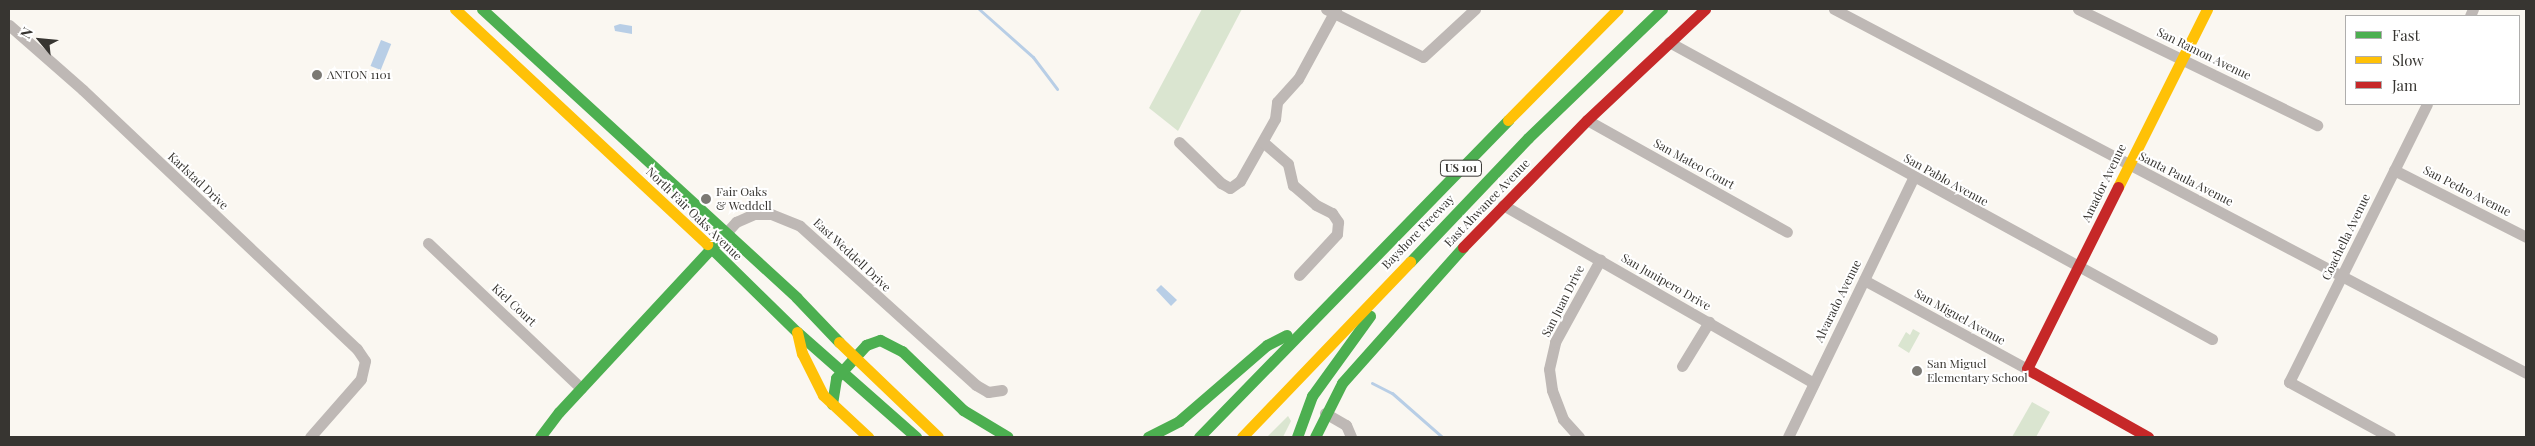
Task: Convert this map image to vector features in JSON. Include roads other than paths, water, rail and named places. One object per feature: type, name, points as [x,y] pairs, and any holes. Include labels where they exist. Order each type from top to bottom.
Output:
[{"type":"main road","name":"North Fair Oaks Avenue","points":[[455,9],[711,248],[797,332],[843,370],[916,437]]},
{"type":"main road","name":"North Fair Oaks Avenue","points":[[482,9],[797,298],[854,357],[938,437]]},
{"type":"main road","name":"Bayshore Freeway","points":[[1199,437],[1303,327],[1618,9]]},
{"type":"main road","name":"Bayshore Freeway","points":[[1242,437],[1528,138],[1662,9]]},
{"type":"main road","name":"East Ahwanee Avenue","points":[[1315,437],[1325,413],[1342,383],[1503,205],[1587,120],[1705,9]]},
{"type":"main road","name":"Amador Avenue","points":[[2027,369],[2207,9]]},
{"type":"main road","name":"East Weddell Drive","points":[[540,437],[581,388],[726,232]]},
{"type":"main road","points":[[1297,437],[1312,396],[1349,349],[1397,274]]},
{"type":"main road","points":[[1148,437],[1178,421],[1267,345],[1303,327]]},
{"type":"main road","points":[[797,332],[802,352],[818,387],[832,404],[868,437]]},
{"type":"main road","points":[[832,404],[832,389],[843,370],[866,345],[880,340],[891,344],[963,410],[1008,437]]},
{"type":"main road","name":"San Miguel Avenue","points":[[2027,369],[2148,437]]},
{"type":"street","points":[[1179,142],[1230,188],[1240,181],[1263,142],[1275,119],[1277,102],[1298,79],[1332,10],[1423,58],[1475,9]]},
{"type":"street","name":"Santa Paula Avenue","points":[[1834,9],[2526,373]]},
{"type":"street","name":"San Ramon Avenue","points":[[2078,9],[2317,124]]},
{"type":"street","name":"Karlstad Drive","points":[[9,25],[83,90],[357,350],[365,361],[362,379],[356,388],[310,437]]},
{"type":"street","name":"San Pablo Avenue","points":[[1669,42],[1913,178],[2212,339]]},
{"type":"street","name":"Coachella Avenue","points":[[2390,437],[2289,382],[2426,105]]},
{"type":"street","name":"San Mateo Court","points":[[1587,120],[1787,232]]},
{"type":"street","points":[[1263,142],[1288,164],[1293,184],[1316,205],[1332,213],[1338,222],[1336,234],[1299,274]]},
{"type":"street","name":"San Pedro Avenue","points":[[2394,170],[2526,236]]},
{"type":"street","name":"Alvarado Avenue","points":[[1788,437],[1913,178]]},
{"type":"street","name":"San Junipero Drive","points":[[1503,205],[1814,383]]},
{"type":"street","name":"East Weddell Drive","points":[[726,232],[736,222],[754,214],[771,214],[800,226],[976,385],[988,392],[1002,390]]},
{"type":"street","name":"Kiel Court","points":[[428,243],[581,388]]},
{"type":"street","name":"San Juan Drive","points":[[1579,437],[1563,419],[1552,390],[1549,368],[1555,342],[1600,260]]},
{"type":"street","name":"San Miguel Avenue","points":[[1864,280],[2027,369]]},
{"type":"street","points":[[1682,366],[1709,322]]},
{"type":"street","points":[[1325,413],[1346,425],[1351,437]]},
{"type":"water","points":[[620,24],[632,26],[632,34],[615,31],[614,26]]},
{"type":"water","points":[[381,40],[391,44],[381,70],[371,66]]},
{"type":"water","points":[[1161,285],[1177,300],[1171,306],[1156,290]]},
{"type":"waterway","points":[[979,9],[1033,57],[1057,89]]},
{"type":"waterway","points":[[1372,383],[1392,393],[1442,437]]},
{"type":"place","name":"ANTON 1101","points":[[317,75]]},
{"type":"place","name":"Fair Oaks & Weddell","points":[[706,199]]},
{"type":"place","name":"San Miguel Elementary School","points":[[1917,371]]}]
